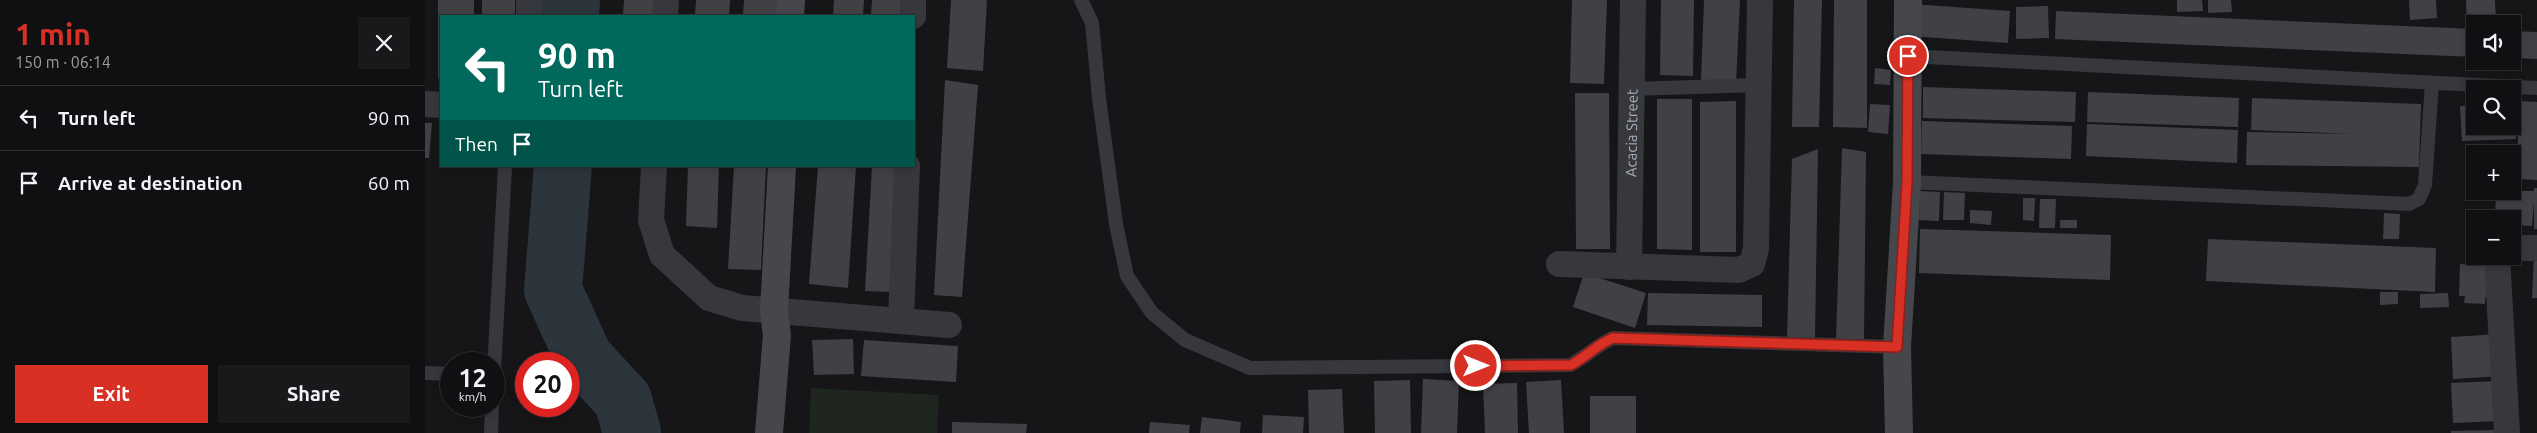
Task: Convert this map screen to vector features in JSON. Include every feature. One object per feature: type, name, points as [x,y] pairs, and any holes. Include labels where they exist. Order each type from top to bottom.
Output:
[{"type":"street","points":[[529,0],[529,15]]},
{"type":"street","points":[[665,15],[666,0]]},
{"type":"street","points":[[790,15],[791,0]]},
{"type":"street","points":[[913,0],[913,15]]},
{"type":"street","name":"Acacia Street","points":[[1629,266],[1633,0]]},
{"type":"street","points":[[1559,264],[1739,270],[1752,264],[1756,248],[1761,0]]},
{"type":"street","points":[[1899,433],[1897,347],[1907,182],[1908,0]]},
{"type":"street","points":[[425,104],[440,105]]},
{"type":"street","points":[[655,167],[651,220],[662,255],[709,298],[742,308],[949,325]]},
{"type":"street","points":[[769,433],[777,335],[774,311],[782,167]]},
{"type":"street","points":[[901,320],[907,167]]},
{"type":"street","points":[[2521,248],[2537,248]]},
{"type":"street","points":[[2498,265],[2507,433]]},
{"type":"lane","points":[[1081,0],[1092,23],[1116,224],[1127,276],[1151,313],[1185,340],[1221,357],[1250,368],[1571,365],[1584,358],[1599,344],[1613,338],[1897,347]]},
{"type":"lane","points":[[1908,56],[2537,88]]},
{"type":"lane","points":[[1907,182],[2409,204],[2419,198],[2425,185],[2432,83]]},
{"type":"lane","points":[[1631,89],[1758,85]]},
{"type":"lane","points":[[495,352],[505,167]]},
{"type":"lane","points":[[425,373],[440,374]]},
{"type":"lane","points":[[491,433],[492,417]]},
{"type":"shaded area","points":[[811,388],[939,395],[937,433],[809,433]]},
{"type":"building","points":[[438,0],[474,0],[474,15],[440,15],[440,79],[438,79]]},
{"type":"building","points":[[482,0],[515,0],[515,15],[482,15]]},
{"type":"building","points":[[624,0],[657,0],[656,15],[623,15]]},
{"type":"building","points":[[696,0],[730,0],[729,15],[695,15]]},
{"type":"building","points":[[744,0],[779,0],[779,15],[743,15]]},
{"type":"building","points":[[834,0],[864,0],[863,15],[833,15]]},
{"type":"building","points":[[872,0],[901,0],[900,15],[871,15]]},
{"type":"building","points":[[951,0],[987,0],[983,71],[947,68]]},
{"type":"building","points":[[1572,0],[1607,0],[1604,84],[1570,83]]},
{"type":"building","points":[[1661,0],[1694,0],[1693,76],[1660,75]]},
{"type":"building","points":[[1704,0],[1740,0],[1736,83],[1701,81]]},
{"type":"building","points":[[1794,0],[1822,0],[1819,127],[1792,127]]},
{"type":"building","points":[[1834,0],[1867,0],[1867,128],[1833,127]]},
{"type":"building","points":[[2177,0],[2202,0],[2203,11],[2177,12]]},
{"type":"building","points":[[2208,0],[2231,0],[2232,12],[2208,13]]},
{"type":"building","points":[[2409,0],[2436,0],[2437,18],[2410,20]]},
{"type":"building","points":[[2466,0],[2495,0],[2496,15],[2467,15]]},
{"type":"building","points":[[1912,4],[2010,11],[2008,43],[1910,36]]},
{"type":"building","points":[[2048,6],[2049,38],[2016,39],[2016,7]]},
{"type":"building","points":[[2056,11],[2466,29],[2466,57],[2055,39]]},
{"type":"building","points":[[2521,31],[2537,32],[2537,59],[2521,58]]},
{"type":"building","points":[[1875,68],[1891,70],[1890,85],[1874,84]]},
{"type":"building","points":[[945,80],[978,85],[962,297],[934,295]]},
{"type":"building","points":[[1923,87],[2076,92],[2075,122],[1923,118]]},
{"type":"building","points":[[2088,92],[2239,98],[2238,127],[2087,122]]},
{"type":"building","points":[[1575,93],[1609,93],[1610,249],[1576,249]]},
{"type":"building","points":[[2252,98],[2421,104],[2419,167],[2246,165],[2247,132],[2354,134],[2251,130]]},
{"type":"building","points":[[1657,99],[1692,99],[1692,250],[1657,249]]},
{"type":"building","points":[[1736,101],[1736,252],[1700,252],[1700,102]]},
{"type":"building","points":[[2521,101],[2537,102],[2537,180],[2521,179],[2521,145],[2518,145],[2518,135],[2521,135]]},
{"type":"building","points":[[1870,104],[1890,105],[1888,134],[1868,132]]},
{"type":"building","points":[[2460,106],[2466,106],[2466,135],[2516,135],[2516,139],[2462,141]]},
{"type":"building","points":[[1922,121],[2072,126],[2071,159],[1921,154]]},
{"type":"building","points":[[425,123],[432,123],[429,158],[425,158]]},
{"type":"building","points":[[2087,124],[2238,130],[2237,163],[2086,156]]},
{"type":"building","points":[[1842,148],[1866,152],[1864,341],[1836,340]]},
{"type":"building","points":[[1818,149],[1815,338],[1787,337],[1792,159]]},
{"type":"building","points":[[688,167],[719,167],[717,228],[686,226]]},
{"type":"building","points":[[734,167],[766,167],[761,270],[728,269]]},
{"type":"building","points":[[818,167],[856,167],[848,288],[809,284]]},
{"type":"building","points":[[872,167],[901,167],[891,292],[865,291]]},
{"type":"building","points":[[2534,188],[2537,188],[2537,229],[2534,229],[2534,201],[2532,226],[2521,225],[2521,210],[2495,210],[2496,200],[2521,200],[2521,191],[2534,191]]},
{"type":"building","points":[[1920,191],[1940,192],[1939,221],[1919,220]]},
{"type":"building","points":[[1944,192],[1965,193],[1964,220],[1943,220]]},
{"type":"building","points":[[2023,198],[2035,198],[2034,221],[2023,220]]},
{"type":"building","points":[[2040,199],[2056,199],[2055,228],[2039,228]]},
{"type":"building","points":[[1970,210],[1992,211],[1991,225],[1970,223]]},
{"type":"building","points":[[2384,213],[2400,214],[2399,239],[2383,239]]},
{"type":"building","points":[[2060,220],[2077,220],[2077,228],[2060,228]]},
{"type":"building","points":[[1920,229],[2111,235],[2110,280],[1919,273]]},
{"type":"building","points":[[2208,239],[2436,248],[2435,292],[2206,281]]},
{"type":"building","points":[[2534,256],[2537,256],[2537,298],[2532,298]]},
{"type":"building","points":[[2460,264],[2491,266],[2489,297],[2485,297],[2485,304],[2464,303],[2465,296],[2459,296]]},
{"type":"building","points":[[1584,273],[1646,293],[1635,328],[1573,307]]},
{"type":"building","points":[[2380,292],[2398,292],[2398,304],[2380,305]]},
{"type":"building","points":[[1648,293],[1762,295],[1762,327],[1647,325]]},
{"type":"building","points":[[2448,293],[2449,307],[2420,308],[2420,294]]},
{"type":"building","points":[[2501,334],[2503,376],[2453,379],[2451,337]]},
{"type":"building","points":[[853,339],[854,374],[814,375],[812,340]]},
{"type":"building","points":[[864,340],[958,346],[956,382],[861,376]]},
{"type":"building","points":[[1423,379],[1459,381],[1457,433],[1421,433]]},
{"type":"building","points":[[1410,380],[1411,433],[1375,433],[1374,381]]},
{"type":"building","points":[[1561,380],[1564,433],[1529,433],[1526,382]]},
{"type":"building","points":[[2498,381],[2500,421],[2453,423],[2451,383]]},
{"type":"building","points":[[1517,383],[1518,433],[1485,433],[1483,384]]},
{"type":"building","points":[[1342,389],[1344,433],[1309,433],[1308,390]]},
{"type":"building","points":[[1590,396],[1636,396],[1636,433],[1590,433]]},
{"type":"building","points":[[1263,415],[1304,417],[1303,433],[1262,433]]},
{"type":"building","points":[[1202,417],[1241,422],[1240,433],[1200,433]]},
{"type":"building","points":[[952,422],[1027,424],[1026,433],[952,433]]},
{"type":"building","points":[[1150,422],[1190,425],[1189,433],[1149,433]]},
{"type":"building","points":[[2494,430],[2494,433],[2451,433],[2451,431]]},
{"type":"waterway","points":[[570,15],[571,0]]},
{"type":"waterway","points":[[563,167],[553,290],[584,358],[623,400],[632,433]]},
{"type":"route","points":[[1476,366],[1571,365],[1584,358],[1599,344],[1613,338],[1897,347],[1907,182],[1908,56]]}]
